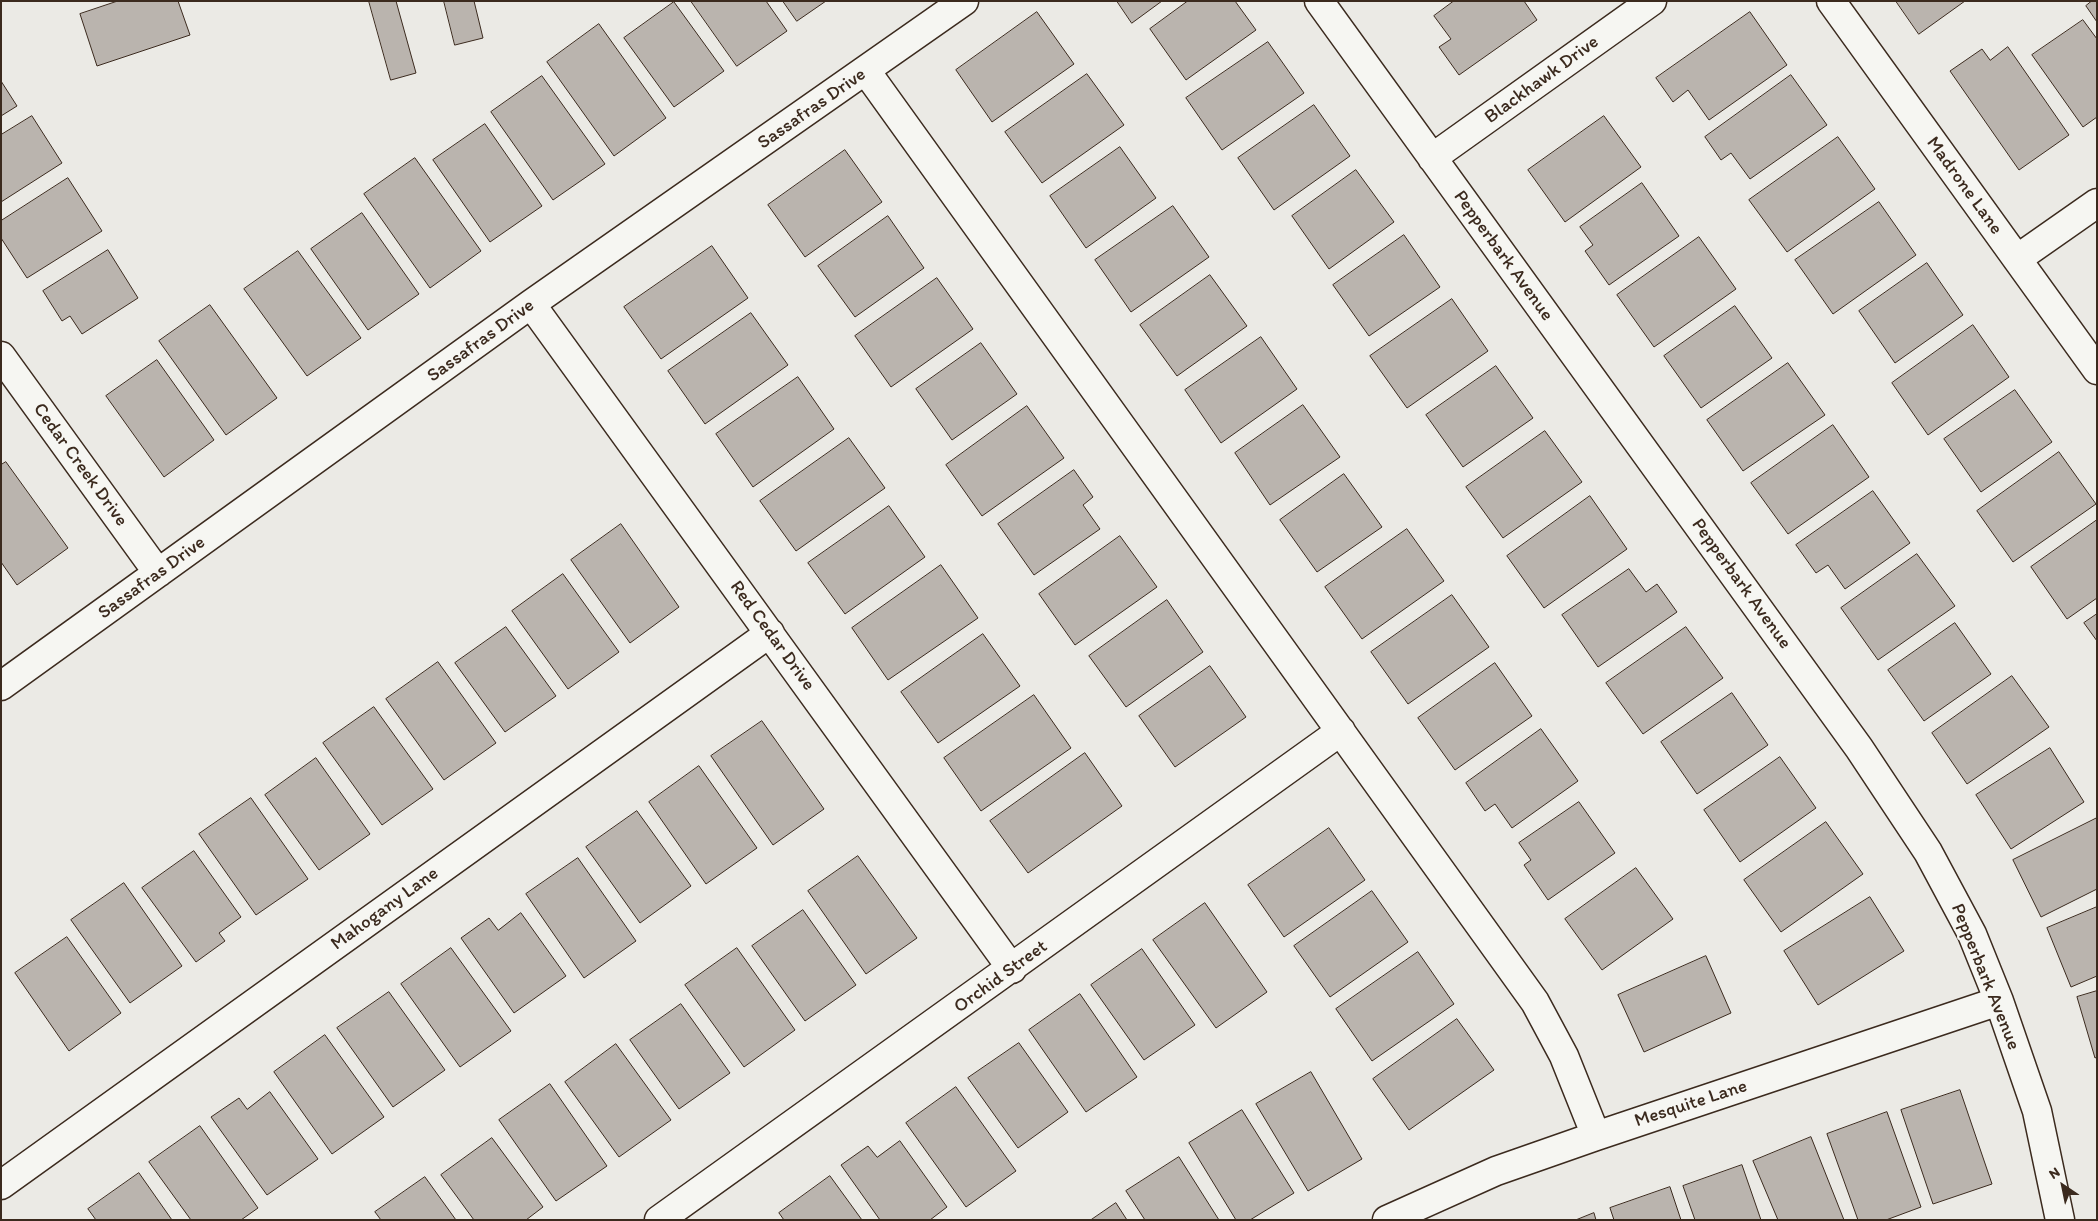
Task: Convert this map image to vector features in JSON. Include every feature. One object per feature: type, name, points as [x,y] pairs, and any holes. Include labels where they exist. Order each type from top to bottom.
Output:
[{"type":"street","name":"Sassafras Drive","points":[[1,686],[532,304],[964,1]]},
{"type":"street","name":"Pepperbark Avenue","points":[[1319,1],[1859,748],[1928,852],[1972,934],[1999,1001],[2037,1110],[2060,1220]]},
{"type":"street","name":"Blackhawk Drive","points":[[1432,158],[1652,1]]},
{"type":"street","name":"Madrone Lane","points":[[1831,1],[2097,370]]},
{"type":"street","points":[[866,71],[1535,1002],[1564,1056],[1596,1136]]},
{"type":"street","points":[[2017,259],[2097,203]]},
{"type":"street","name":"Red Cedar Drive","points":[[532,304],[1012,969]]},
{"type":"street","name":"Cedar Creek Drive","points":[[1,356],[158,573]]},
{"type":"street","name":"Mahogany Lane","points":[[1,1185],[770,633]]},
{"type":"street","name":"Orchid Street","points":[[659,1220],[1012,969],[1341,731]]},
{"type":"street","name":"Mesquite Lane","points":[[1388,1220],[1496,1171],[1999,1001]]},
{"type":"building","points":[[118,1],[178,1],[190,35],[97,66],[80,14]]},
{"type":"building","points":[[369,1],[396,1],[416,73],[391,80]]},
{"type":"building","points":[[444,1],[474,1],[483,38],[455,45]]},
{"type":"building","points":[[691,1],[766,1],[787,31],[737,66]]},
{"type":"building","points":[[783,1],[826,1],[797,21]]},
{"type":"building","points":[[1117,1],[1162,1],[1132,23]]},
{"type":"building","points":[[1188,1],[1235,1],[1256,30],[1186,80],[1150,29]]},
{"type":"building","points":[[1454,1],[1524,1],[1537,20],[1459,75],[1439,47],[1451,39],[1434,16]]},
{"type":"building","points":[[1896,1],[1965,1],[1919,34]]},
{"type":"building","points":[[2092,1],[2097,1],[2097,22],[2086,6]]},
{"type":"building","points":[[674,2],[724,71],[674,107],[624,38]]},
{"type":"building","points":[[1037,12],[1074,64],[992,122],[956,70]]},
{"type":"building","points":[[1750,12],[1787,65],[1709,120],[1688,90],[1673,102],[1656,78]]},
{"type":"building","points":[[2083,20],[2097,39],[2097,117],[2083,127],[2032,55]]},
{"type":"building","points":[[599,24],[666,118],[614,156],[547,62]]},
{"type":"building","points":[[1268,42],[1304,93],[1222,150],[1186,98]]},
{"type":"building","points":[[2008,47],[2069,135],[2019,170],[1950,71],[1982,49],[1990,60]]},
{"type":"building","points":[[1087,74],[1124,125],[1042,183],[1005,132]]},
{"type":"building","points":[[1791,75],[1827,125],[1750,179],[1731,153],[1721,160],[1705,137]]},
{"type":"building","points":[[542,76],[605,164],[553,200],[491,112]]},
{"type":"building","points":[[1,81],[17,106],[1,116]]},
{"type":"building","points":[[1314,105],[1350,156],[1274,210],[1238,158]]},
{"type":"building","points":[[32,116],[62,163],[1,202],[1,135]]},
{"type":"building","points":[[1604,116],[1641,167],[1565,222],[1528,170]]},
{"type":"building","points":[[485,124],[542,206],[490,242],[433,160]]},
{"type":"building","points":[[1838,137],[1875,189],[1787,252],[1749,200]]},
{"type":"building","points":[[1120,147],[1156,198],[1086,248],[1050,196]]},
{"type":"building","points":[[845,150],[882,202],[805,257],[768,205]]},
{"type":"building","points":[[415,158],[481,251],[430,288],[364,194]]},
{"type":"building","points":[[1356,170],[1394,222],[1329,269],[1292,216]]},
{"type":"building","points":[[68,178],[102,231],[27,278],[1,238],[1,221]]},
{"type":"building","points":[[1642,183],[1679,236],[1609,285],[1585,251],[1593,245],[1580,227]]},
{"type":"building","points":[[1879,202],[1916,255],[1833,314],[1795,260]]},
{"type":"building","points":[[1173,206],[1209,257],[1131,312],[1095,260]]},
{"type":"building","points":[[362,213],[419,294],[368,330],[311,249]]},
{"type":"building","points":[[888,216],[924,268],[855,317],[818,266]]},
{"type":"building","points":[[1404,235],[1440,287],[1369,336],[1333,285]]},
{"type":"building","points":[[1699,237],[1736,289],[1654,347],[1617,295]]},
{"type":"building","points":[[712,246],[748,298],[661,359],[624,307]]},
{"type":"building","points":[[108,250],[138,298],[82,334],[70,316],[62,321],[43,291]]},
{"type":"building","points":[[298,251],[361,338],[307,376],[244,289]]},
{"type":"building","points":[[1927,263],[1963,315],[1895,363],[1859,311]]},
{"type":"building","points":[[1210,275],[1247,326],[1177,376],[1140,325]]},
{"type":"building","points":[[937,278],[973,329],[891,387],[855,336]]},
{"type":"building","points":[[1452,299],[1488,351],[1407,408],[1370,356]]},
{"type":"building","points":[[210,305],[277,398],[226,435],[159,341]]},
{"type":"building","points":[[1735,306],[1772,358],[1701,408],[1664,356]]},
{"type":"building","points":[[751,313],[788,365],[705,424],[668,371]]},
{"type":"building","points":[[1973,325],[2009,377],[1928,435],[1892,383]]},
{"type":"building","points":[[1261,337],[1297,389],[1221,443],[1185,390]]},
{"type":"building","points":[[981,343],[1017,394],[952,440],[916,389]]},
{"type":"building","points":[[157,360],[214,440],[164,477],[106,396]]},
{"type":"building","points":[[1788,363],[1825,415],[1743,471],[1707,420]]},
{"type":"building","points":[[1496,366],[1533,418],[1463,467],[1426,415]]},
{"type":"building","points":[[798,377],[834,429],[753,487],[716,434]]},
{"type":"building","points":[[2015,390],[2052,442],[1981,492],[1944,439]]},
{"type":"building","points":[[1303,405],[1340,457],[1270,505],[1235,453]]},
{"type":"building","points":[[1027,406],[1064,458],[982,516],[946,465]]},
{"type":"building","points":[[1833,425],[1869,477],[1788,534],[1751,483]]},
{"type":"building","points":[[1545,431],[1582,482],[1503,538],[1466,487]]},
{"type":"building","points":[[849,438],[885,488],[796,551],[760,501]]},
{"type":"building","points":[[2059,452],[2096,504],[2013,562],[1977,511]]},
{"type":"building","points":[[6,462],[68,548],[17,585],[1,562],[1,465]]},
{"type":"building","points":[[1074,470],[1093,497],[1083,505],[1100,529],[1034,575],[998,524]]},
{"type":"building","points":[[1344,474],[1382,527],[1317,572],[1280,520]]},
{"type":"building","points":[[1873,491],[1910,543],[1845,589],[1828,565],[1816,573],[1796,545]]},
{"type":"building","points":[[1590,496],[1627,549],[1544,608],[1507,556]]},
{"type":"building","points":[[889,506],[925,557],[845,614],[808,563]]},
{"type":"building","points":[[2097,520],[2097,598],[2067,619],[2031,567]]},
{"type":"building","points":[[621,524],[679,607],[630,643],[571,560]]},
{"type":"building","points":[[1407,529],[1444,581],[1362,639],[1325,587]]},
{"type":"building","points":[[1120,536],[1157,587],[1075,645],[1039,594]]},
{"type":"building","points":[[1917,554],[1955,606],[1878,660],[1841,608]]},
{"type":"building","points":[[941,565],[978,618],[888,680],[852,628]]},
{"type":"building","points":[[1629,569],[1646,592],[1657,584],[1677,612],[1598,667],[1562,615]]},
{"type":"building","points":[[563,574],[619,652],[568,689],[512,611]]},
{"type":"building","points":[[1452,595],[1489,647],[1408,704],[1371,652]]},
{"type":"building","points":[[1167,600],[1203,652],[1126,707],[1089,656]]},
{"type":"building","points":[[2097,614],[2097,641],[2084,623]]},
{"type":"building","points":[[1955,623],[1991,674],[1924,721],[1888,670]]},
{"type":"building","points":[[506,627],[556,696],[505,732],[455,663]]},
{"type":"building","points":[[1686,627],[1723,678],[1643,734],[1606,683]]},
{"type":"building","points":[[983,634],[1020,686],[938,743],[901,692]]},
{"type":"building","points":[[438,662],[496,743],[444,780],[386,699]]},
{"type":"building","points":[[1495,663],[1532,716],[1455,770],[1418,718]]},
{"type":"building","points":[[1210,666],[1246,717],[1175,767],[1139,716]]},
{"type":"building","points":[[2012,676],[2049,727],[1967,784],[1932,733]]},
{"type":"building","points":[[1732,693],[1768,745],[1697,794],[1661,742]]},
{"type":"building","points":[[1034,695],[1071,748],[981,811],[944,758]]},
{"type":"building","points":[[374,707],[433,789],[382,825],[323,743]]},
{"type":"building","points":[[762,721],[824,809],[773,845],[711,756]]},
{"type":"building","points":[[1541,729],[1578,781],[1512,828],[1495,804],[1485,811],[1466,783]]},
{"type":"building","points":[[2050,748],[2084,802],[2011,849],[1976,795]]},
{"type":"building","points":[[1085,753],[1122,806],[1028,873],[990,821]]},
{"type":"building","points":[[1780,757],[1816,808],[1740,862],[1704,810]]},
{"type":"building","points":[[316,758],[370,834],[319,870],[265,795]]},
{"type":"building","points":[[699,766],[757,848],[706,884],[649,802]]},
{"type":"building","points":[[251,798],[308,879],[256,915],[199,834]]},
{"type":"building","points":[[1579,802],[1615,853],[1548,900],[1524,865],[1531,860],[1519,843]]},
{"type":"building","points":[[637,811],[691,886],[640,923],[586,847]]},
{"type":"building","points":[[2097,818],[2097,889],[2041,917],[2013,860]]},
{"type":"building","points":[[1826,822],[1863,874],[1781,932],[1744,880]]},
{"type":"building","points":[[1329,828],[1365,880],[1284,937],[1248,885]]},
{"type":"building","points":[[194,851],[241,917],[219,933],[225,941],[196,962],[142,888]]},
{"type":"building","points":[[858,856],[917,938],[866,974],[808,891]]},
{"type":"building","points":[[578,858],[636,941],[584,978],[526,894]]},
{"type":"building","points":[[1636,868],[1673,919],[1602,970],[1565,919]]},
{"type":"building","points":[[124,883],[182,966],[130,1003],[71,920]]},
{"type":"building","points":[[1372,891],[1408,942],[1330,997],[1294,946]]},
{"type":"building","points":[[1870,897],[1904,951],[1818,1005],[1784,951]]},
{"type":"building","points":[[1205,903],[1267,992],[1216,1028],[1153,940]]},
{"type":"building","points":[[2097,907],[2097,976],[2071,987],[2047,928]]},
{"type":"building","points":[[803,910],[856,985],[805,1021],[752,946]]},
{"type":"building","points":[[521,913],[566,976],[514,1013],[461,938],[489,918],[498,930]]},
{"type":"building","points":[[67,937],[121,1013],[69,1051],[15,973]]},
{"type":"building","points":[[451,948],[511,1031],[460,1067],[401,984]]},
{"type":"building","points":[[737,948],[795,1030],[744,1067],[685,985]]},
{"type":"building","points":[[1142,949],[1195,1025],[1144,1060],[1091,985]]},
{"type":"building","points":[[1418,952],[1454,1004],[1372,1061],[1336,1009]]},
{"type":"building","points":[[1706,956],[1731,1013],[1644,1052],[1618,995]]},
{"type":"building","points":[[2097,991],[2097,1057],[2095,1058],[2077,997]]},
{"type":"building","points":[[389,992],[445,1070],[393,1107],[337,1028]]},
{"type":"building","points":[[1080,994],[1137,1077],[1086,1112],[1029,1030]]},
{"type":"building","points":[[681,1004],[730,1073],[679,1109],[630,1040]]},
{"type":"building","points":[[1457,1019],[1494,1070],[1409,1130],[1373,1079]]},
{"type":"building","points":[[325,1035],[384,1117],[332,1154],[274,1072]]},
{"type":"building","points":[[1019,1043],[1068,1112],[1018,1148],[968,1078]]},
{"type":"building","points":[[616,1044],[671,1120],[619,1157],[565,1082]]},
{"type":"building","points":[[1311,1072],[1362,1159],[1308,1191],[1256,1104]]},
{"type":"building","points":[[550,1084],[607,1166],[556,1201],[499,1120]]},
{"type":"building","points":[[956,1087],[1016,1171],[966,1207],[906,1123]]},
{"type":"building","points":[[1960,1090],[1992,1184],[1933,1204],[1901,1110]]},
{"type":"building","points":[[270,1092],[318,1159],[267,1195],[211,1117],[239,1098],[247,1109]]},
{"type":"building","points":[[1242,1110],[1294,1193],[1250,1220],[1236,1220],[1189,1143]]},
{"type":"building","points":[[1887,1112],[1921,1207],[1886,1220],[1858,1220],[1827,1134]]},
{"type":"building","points":[[200,1126],[258,1208],[241,1220],[191,1220],[149,1162]]},
{"type":"building","points":[[1811,1137],[1844,1220],[1778,1220],[1753,1161]]},
{"type":"building","points":[[492,1138],[543,1207],[526,1220],[474,1220],[441,1175]]},
{"type":"building","points":[[900,1141],[947,1207],[930,1220],[880,1220],[841,1165],[868,1146],[877,1157]]},
{"type":"building","points":[[1179,1157],[1219,1220],[1145,1220],[1126,1191]]},
{"type":"building","points":[[1742,1165],[1761,1220],[1695,1220],[1683,1186]]},
{"type":"building","points":[[139,1173],[172,1220],[96,1220],[88,1209]]},
{"type":"building","points":[[830,1176],[862,1220],[784,1220],[779,1213]]},
{"type":"building","points":[[425,1177],[456,1220],[381,1220],[375,1212]]},
{"type":"building","points":[[1670,1187],[1681,1220],[1614,1220],[1610,1208]]},
{"type":"building","points":[[1116,1203],[1127,1220],[1091,1220]]},
{"type":"building","points":[[1594,1213],[1596,1220],[1576,1220]]}]
